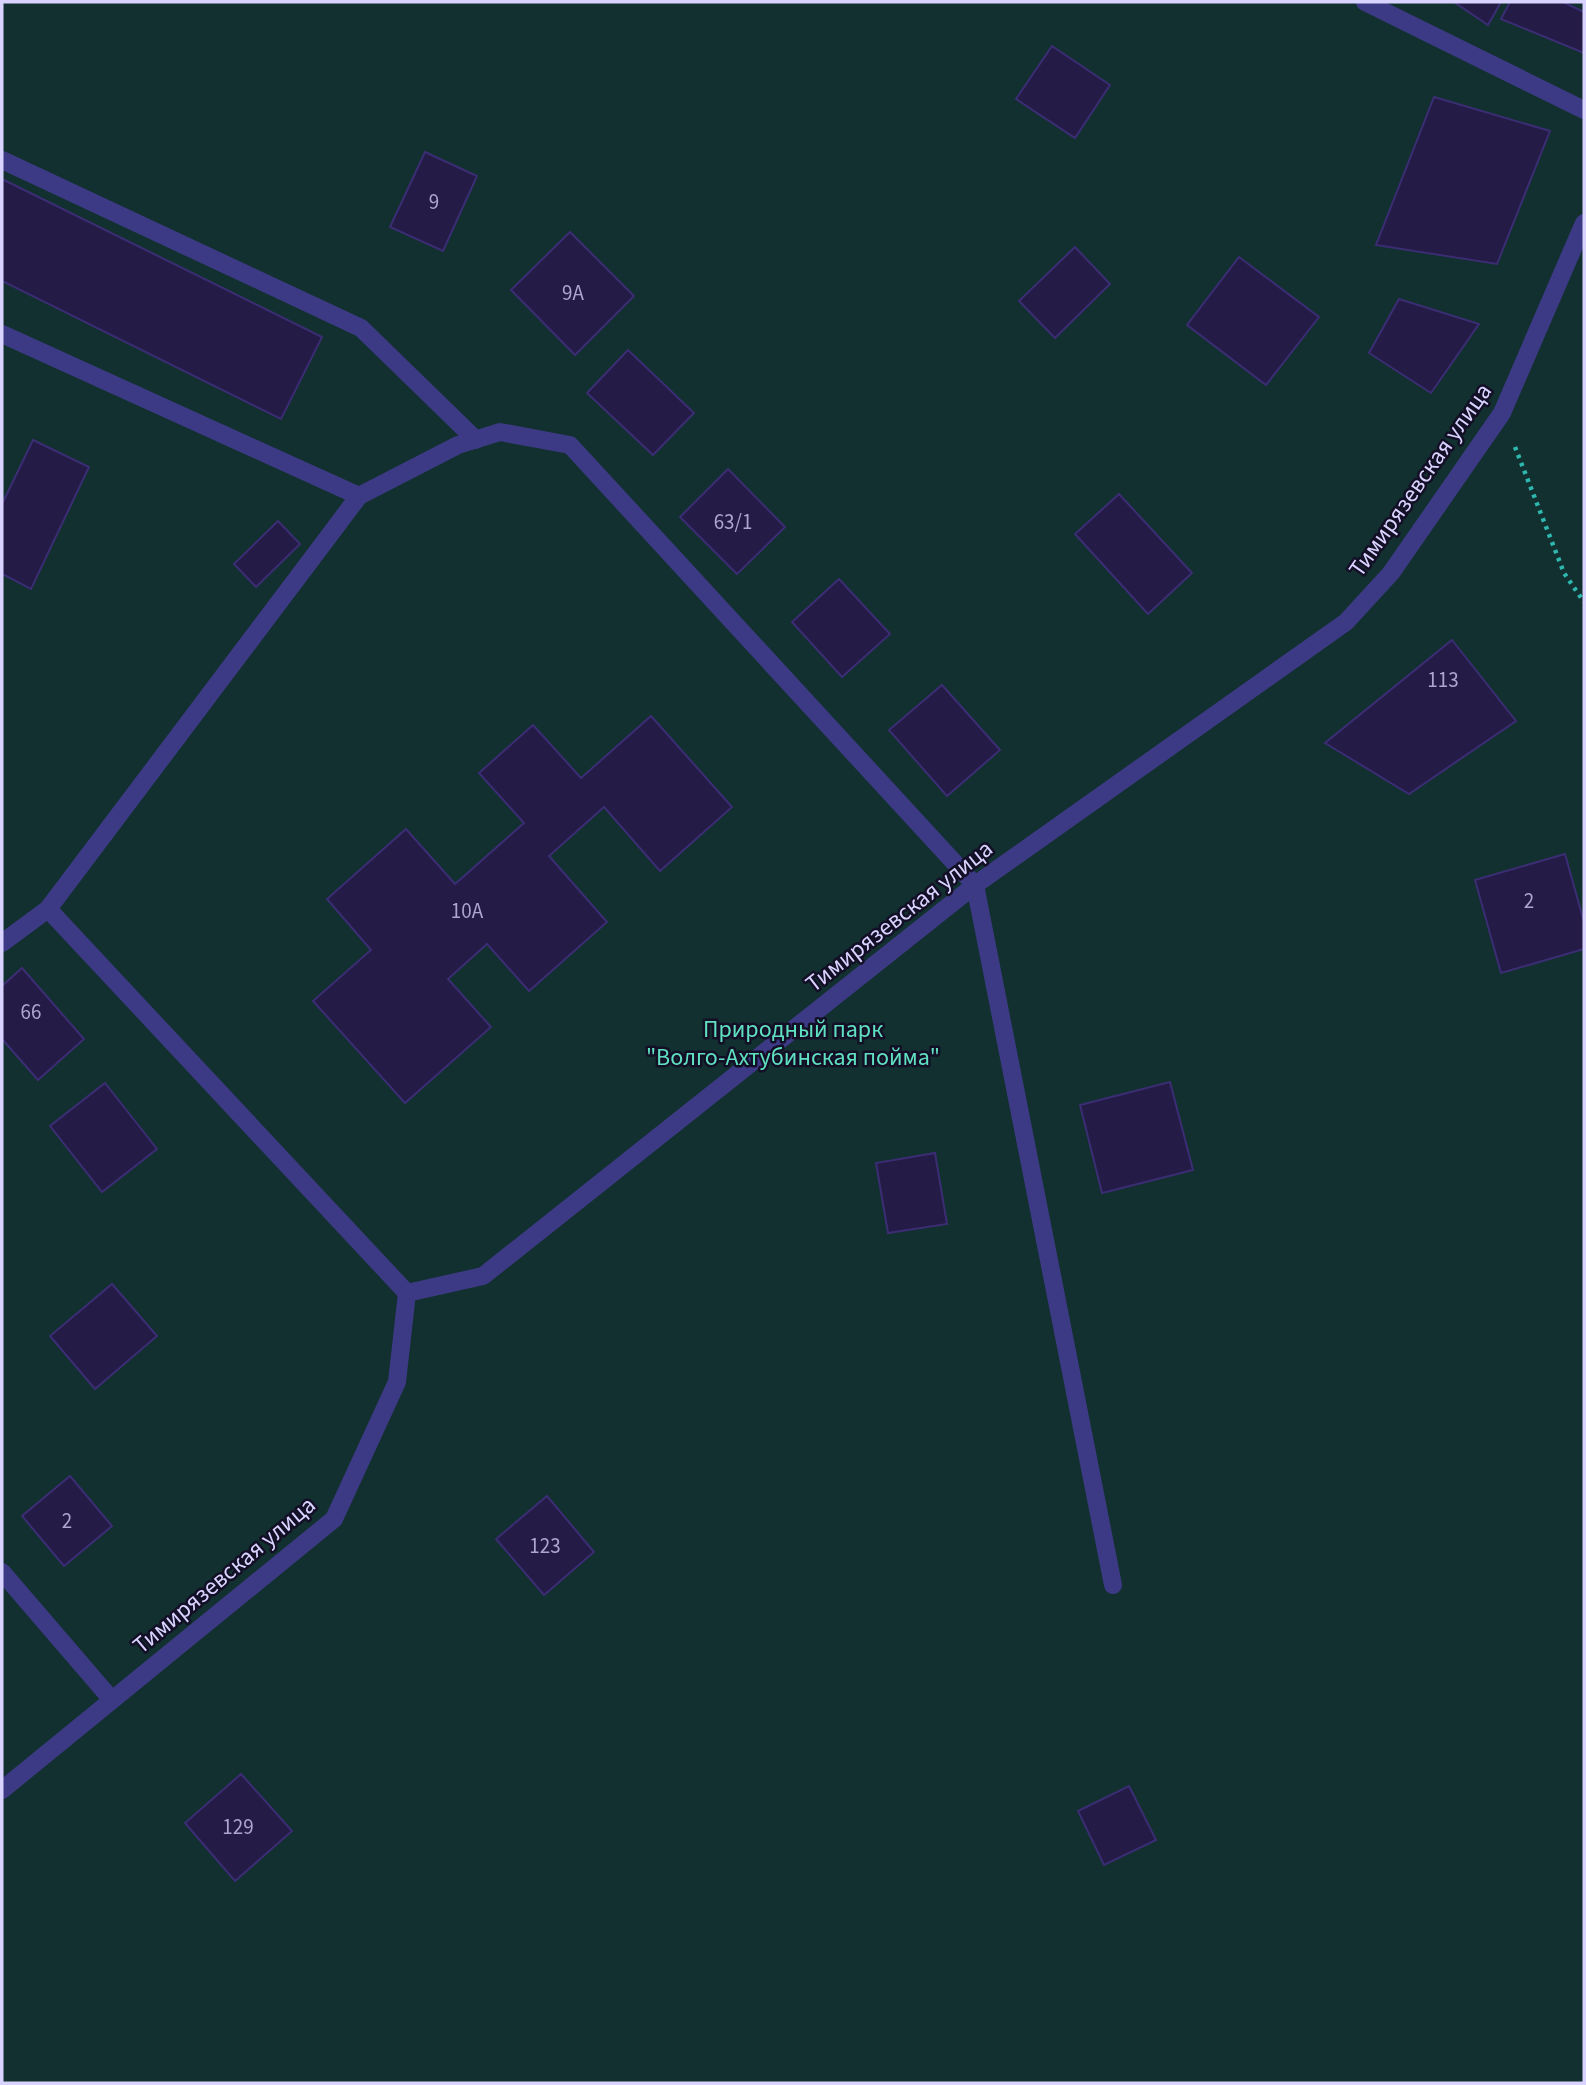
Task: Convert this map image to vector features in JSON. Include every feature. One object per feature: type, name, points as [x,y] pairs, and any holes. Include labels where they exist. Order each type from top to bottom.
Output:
[{"type":"street","points":[[1365,2],[1584,110]]},
{"type":"street","points":[[2,160],[360,328],[476,440]]},
{"type":"street","name":"Тимирязевская улица","points":[[2,1790],[334,1519],[397,1382],[407,1293],[483,1276],[975,885],[1346,622],[1391,573],[1502,413],[1584,223]]},
{"type":"street","points":[[4,341],[359,496]]},
{"type":"street","points":[[2,943],[48,909],[359,496],[458,445],[499,432],[570,445],[975,885],[1113,1585]]},
{"type":"street","points":[[48,909],[407,1293]]},
{"type":"street","points":[[2,1572],[111,1700]]},
{"type":"path","points":[[1502,413],[1564,573],[1584,602]]},
{"type":"green space","name":"Природный парк \"Волго-Ахтубинская пойма\"","points":[[2,2],[1584,2],[1584,2083],[2,2083]]},
{"type":"building","points":[[1454,2],[1501,2],[1488,25]]},
{"type":"building","points":[[1510,2],[1563,2],[1584,12],[1584,53],[1501,19]]},
{"type":"building","points":[[1052,46],[1110,85],[1075,138],[1016,99]]},
{"type":"building","points":[[1434,97],[1550,131],[1497,264],[1376,245]]},
{"type":"building","points":[[425,152],[477,176],[443,251],[390,227]]},
{"type":"building","points":[[2,179],[322,337],[281,419],[2,281]]},
{"type":"building","points":[[570,232],[634,296],[575,355],[511,290]]},
{"type":"building","points":[[1075,247],[1110,284],[1055,338],[1019,301]]},
{"type":"building","points":[[1239,257],[1319,317],[1266,385],[1187,325]]},
{"type":"building","points":[[1399,299],[1479,324],[1431,393],[1369,353]]},
{"type":"building","points":[[628,350],[694,413],[653,455],[587,393]]},
{"type":"building","points":[[33,440],[89,467],[31,589],[2,574],[2,504]]},
{"type":"building","points":[[728,469],[785,527],[737,574],[680,517]]},
{"type":"building","points":[[1119,494],[1192,573],[1148,614],[1075,534]]},
{"type":"building","points":[[278,521],[300,544],[256,587],[234,564]]},
{"type":"building","points":[[839,579],[890,634],[842,677],[792,622]]},
{"type":"building","points":[[1452,640],[1516,721],[1409,794],[1325,743]]},
{"type":"building","points":[[942,685],[1000,750],[947,796],[889,730]]},
{"type":"building","points":[[651,716],[732,807],[660,871],[604,807],[549,856],[607,922],[529,991],[487,944],[448,979],[491,1027],[405,1103],[313,1001],[371,950],[327,899],[406,829],[455,884],[524,823],[479,773],[533,725],[581,778]]},
{"type":"building","points":[[1565,854],[1584,922],[1584,949],[1501,973],[1475,880]]},
{"type":"building","points":[[22,968],[84,1039],[38,1080],[2,1039],[2,986]]},
{"type":"building","points":[[1170,1082],[1193,1170],[1102,1193],[1080,1105]]},
{"type":"building","points":[[105,1083],[157,1149],[102,1192],[50,1126]]},
{"type":"building","points":[[935,1153],[947,1224],[888,1233],[876,1163]]},
{"type":"building","points":[[112,1284],[157,1336],[95,1389],[50,1336]]},
{"type":"building","points":[[70,1476],[112,1526],[64,1566],[22,1516]]},
{"type":"building","points":[[547,1496],[594,1552],[544,1595],[496,1539]]},
{"type":"building","points":[[241,1774],[292,1831],[235,1881],[185,1823]]},
{"type":"building","points":[[1129,1786],[1156,1840],[1104,1865],[1078,1811]]}]
